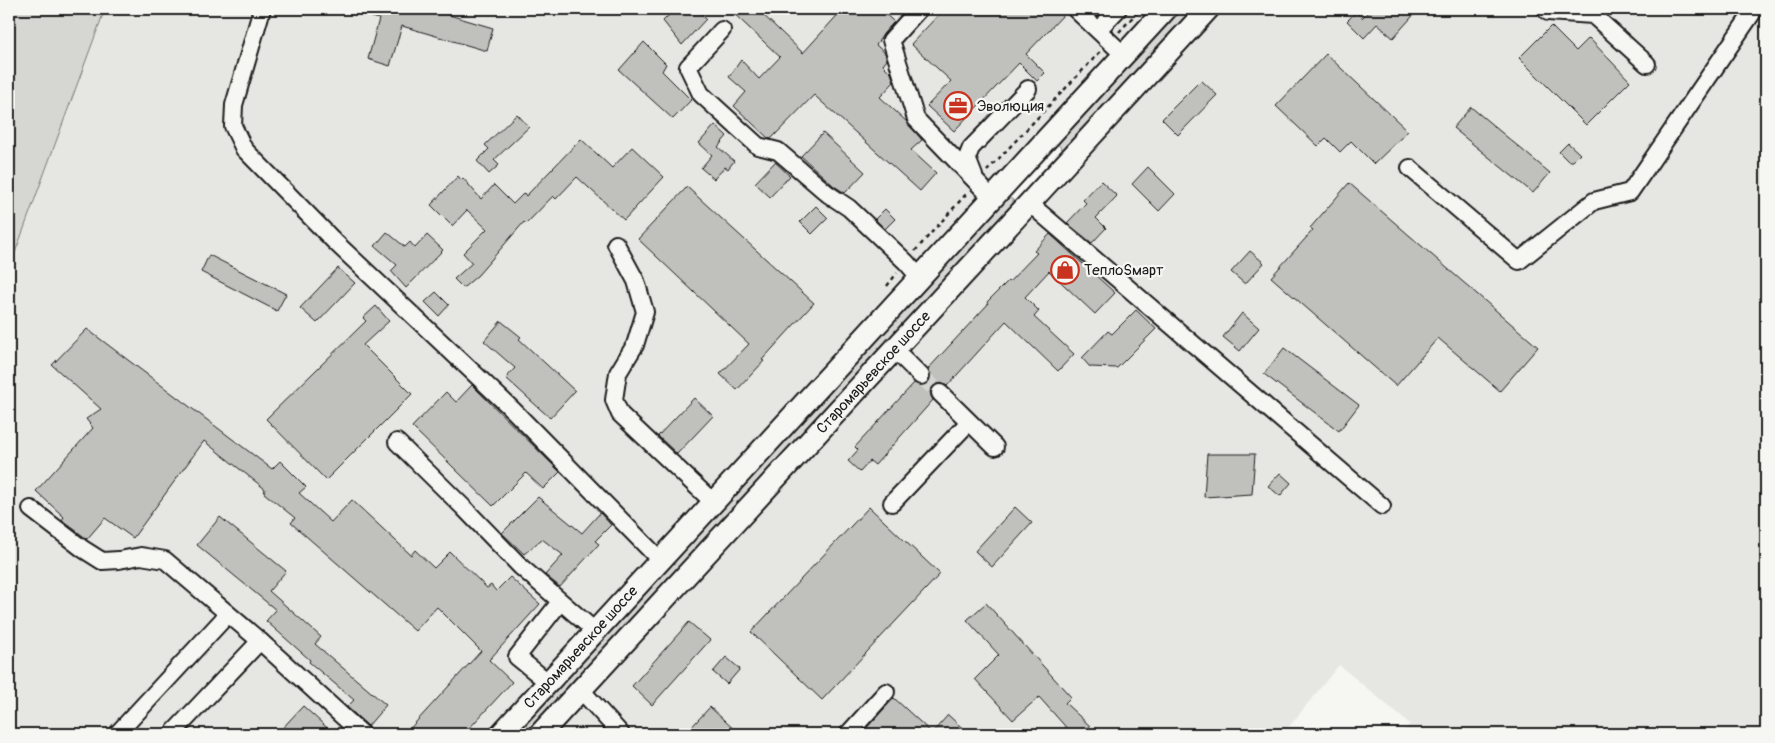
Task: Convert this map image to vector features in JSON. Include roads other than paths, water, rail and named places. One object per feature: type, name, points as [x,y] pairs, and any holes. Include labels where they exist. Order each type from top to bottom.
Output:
[{"type":"main road","name":"Старомарьевское шоссе","points":[[501,734],[1024,165],[1117,48],[1166,9]]},
{"type":"main road","name":"Старомарьевское шоссе","points":[[540,734],[1208,9]]},
{"type":"main road","points":[[1024,165],[1046,184]]},
{"type":"lane","points":[[262,9],[234,105],[233,126],[244,149],[334,241],[513,410],[661,561]]},
{"type":"lane","points":[[919,9],[891,40],[916,119],[992,198]]},
{"type":"lane","points":[[1075,9],[1117,48]]},
{"type":"lane","points":[[1098,30],[1118,9]]},
{"type":"lane","points":[[1545,9],[1548,12],[1593,15],[1647,64]]},
{"type":"lane","points":[[1410,168],[1520,261],[1594,201],[1630,192],[1755,9]]},
{"type":"lane","points":[[722,30],[688,68],[702,94],[758,146],[778,150],[828,194],[849,208],[906,262],[920,278]]},
{"type":"lane","points":[[977,183],[967,158],[971,148],[1028,89]]},
{"type":"lane","points":[[1029,203],[1382,506]]},
{"type":"lane","points":[[616,244],[636,281],[645,312],[635,345],[618,373],[614,400],[620,414],[714,503]]},
{"type":"lane","points":[[895,350],[921,376]]},
{"type":"lane","points":[[940,393],[995,447]]},
{"type":"lane","points":[[892,503],[969,422]]},
{"type":"lane","points":[[397,442],[521,567],[596,632]]},
{"type":"lane","points":[[31,509],[83,550],[102,561],[141,556],[165,560],[260,641],[362,734]]},
{"type":"lane","points":[[549,683],[517,657],[560,602]]},
{"type":"lane","points":[[116,734],[228,614]]},
{"type":"lane","points":[[172,734],[260,641]]},
{"type":"lane","points":[[581,690],[621,734]]},
{"type":"lane","points":[[848,734],[886,692]]},
{"type":"tunnel","points":[[921,376],[940,393]]},
{"type":"place","name":"Эволюция","points":[[958,106]]},
{"type":"place","name":"ТеплоSмарт","points":[[1065,270]]}]
